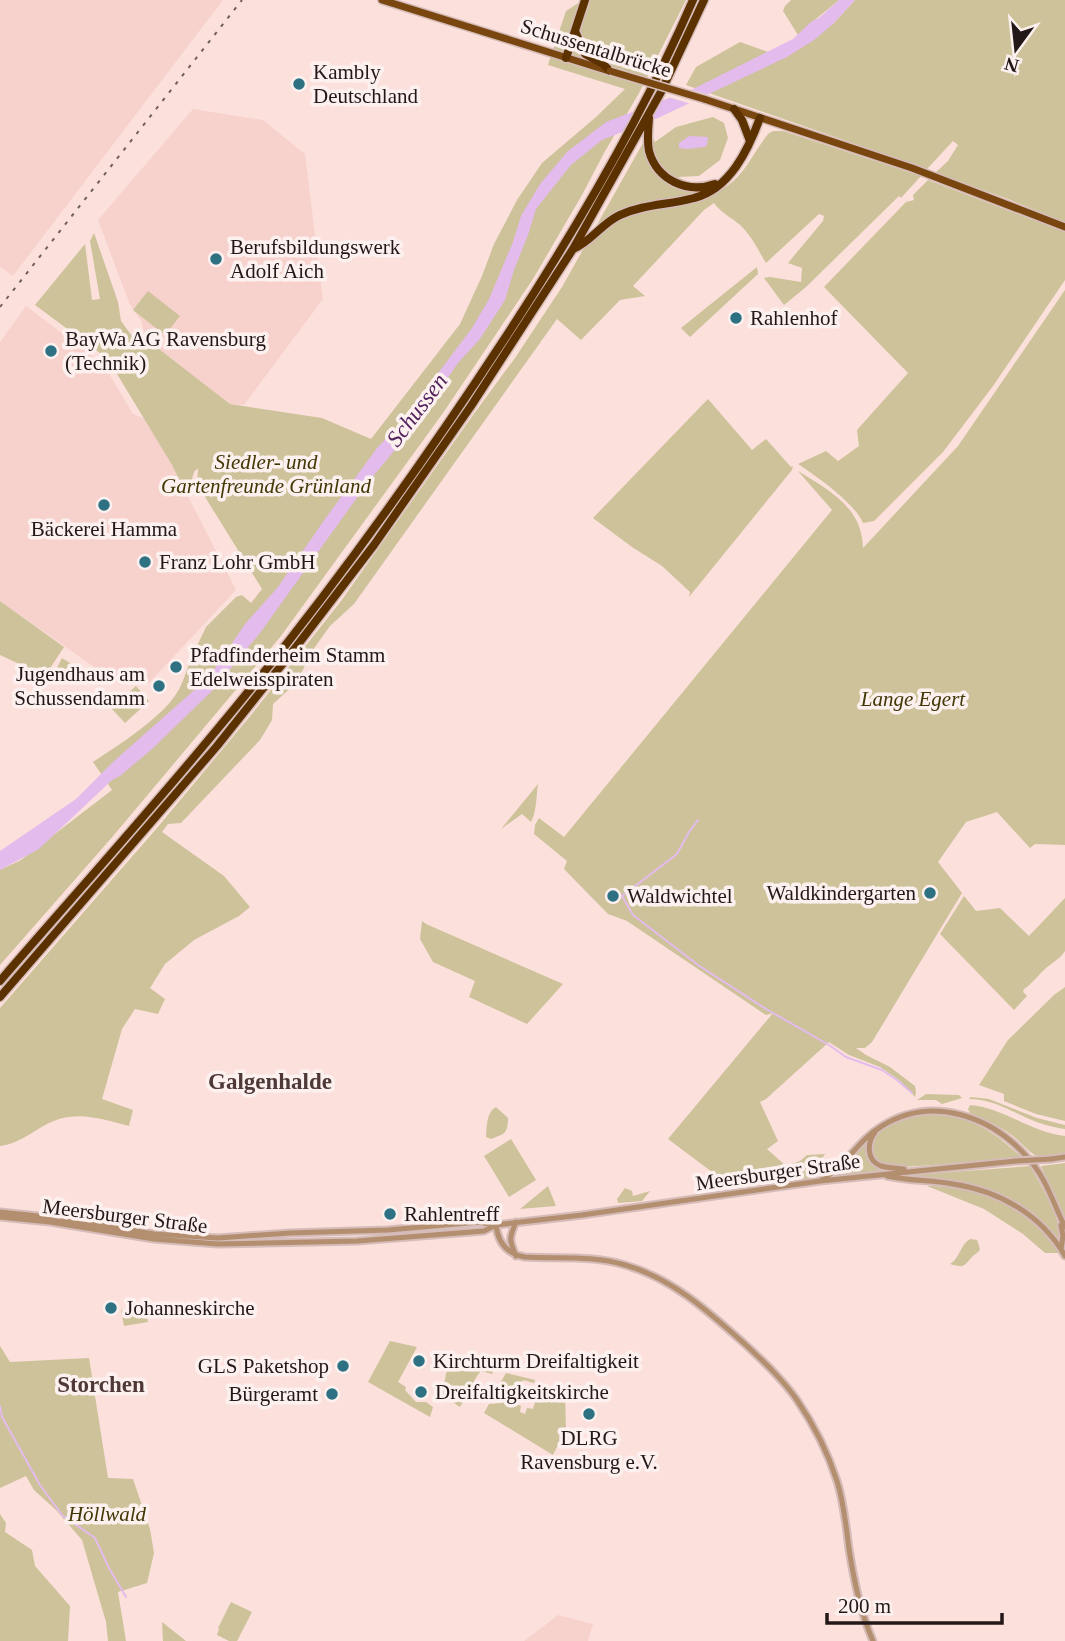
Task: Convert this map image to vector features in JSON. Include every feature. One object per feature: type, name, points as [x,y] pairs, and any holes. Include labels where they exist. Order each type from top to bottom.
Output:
[{"type":"highway","points":[[566,58],[585,0]]},
{"type":"highway","points":[[0,981],[211,737],[289,640],[433,445],[516,321],[587,205],[645,99],[691,0]]},
{"type":"highway","points":[[0,996],[217,746],[374,545],[471,406],[573,249],[661,92],[704,0]]},
{"type":"highway","points":[[575,31],[585,54],[610,71]]},
{"type":"highway","points":[[734,109],[742,120],[750,141]]},
{"type":"highway","points":[[650,111],[649,149],[658,171],[667,179],[694,188],[721,182]]},
{"type":"highway","points":[[573,249],[583,245],[618,216],[650,205],[707,194],[737,165],[760,118]]},
{"type":"main road","name":"Schussentalbrücke","points":[[382,0],[734,109],[912,168],[1065,227]]},
{"type":"street","points":[[820,1181],[844,1164],[867,1136],[899,1118],[933,1111],[959,1114],[982,1122],[1008,1139],[1028,1157],[1046,1186],[1065,1227]]},
{"type":"street","points":[[876,1130],[869,1145],[872,1159],[882,1166],[918,1171]]},
{"type":"street","name":"Meersburger Straße","points":[[0,1217],[50,1222],[154,1239],[218,1244],[381,1240],[484,1231],[496,1225],[516,1222],[820,1181],[1065,1157]]},
{"type":"street","points":[[881,1174],[901,1179],[952,1183],[1005,1199],[1035,1219],[1065,1256]]},
{"type":"street","name":"Meersburger Straße","points":[[0,1212],[57,1218],[154,1234],[218,1238],[380,1231],[479,1222],[496,1225]]},
{"type":"street","points":[[1060,1218],[1063,1236],[1061,1250]]},
{"type":"street","points":[[516,1222],[510,1242],[516,1256]]},
{"type":"street","points":[[496,1225],[503,1246],[516,1256],[591,1258],[622,1264],[670,1284],[696,1301],[775,1374],[808,1418],[828,1458],[841,1500],[858,1596],[873,1641]]},
{"type":"shaded area","points":[[0,0],[223,0],[13,276],[0,267]]},
{"type":"shaded area","name":"Berufsbildungswerk Adolf Aich","points":[[193,109],[263,120],[305,154],[323,299],[244,405],[230,404],[146,339],[141,321],[130,305],[98,220]]},
{"type":"shaded area","points":[[26,306],[104,365],[133,414],[145,419],[172,465],[236,590],[148,684],[140,676],[120,685],[0,601],[0,342]]},
{"type":"shaded area","points":[[558,1615],[593,1624],[588,1641],[524,1641]]},
{"type":"green space","name":"Siedler- und Gartenfreunde Grünland","points":[[583,0],[686,0],[639,93],[533,279],[443,413],[281,636],[114,835],[0,965],[0,870],[21,860],[112,790],[93,762],[136,732],[174,697],[206,627],[236,597],[242,595],[251,603],[262,589],[197,484],[198,468],[191,483],[183,487],[108,359],[35,305],[85,244],[92,300],[100,299],[90,241],[94,233],[118,302],[121,321],[137,343],[146,339],[230,404],[322,418],[371,439],[460,324],[494,244],[517,200],[542,163],[625,89],[548,65],[566,11]]},
{"type":"green space","points":[[791,0],[839,0],[798,35],[783,11]]},
{"type":"green space","points":[[855,0],[1065,0],[1065,223],[935,173],[948,161],[958,145],[953,141],[927,169],[686,85],[696,67],[740,42],[771,53],[833,24]]},
{"type":"green space","points":[[713,117],[724,123],[728,138],[720,160],[699,176],[678,177],[690,183],[667,174],[655,156],[653,138],[655,142],[676,127]]},
{"type":"green space","points":[[773,131],[783,131],[921,176],[901,198],[899,196],[784,305],[764,278],[801,282],[802,268],[788,263],[823,221],[824,216],[819,214],[766,263],[744,229],[714,203],[704,210],[633,286],[645,296],[620,300],[581,340],[557,319],[354,604],[330,626],[312,651],[297,682],[273,704],[272,720],[260,740],[181,823],[168,824],[162,832],[224,876],[250,907],[239,916],[194,940],[165,964],[150,988],[165,999],[158,1014],[135,1009],[122,1029],[102,1099],[133,1110],[129,1126],[94,1118],[68,1117],[51,1122],[16,1142],[0,1146],[0,1008],[157,828],[341,601],[515,358],[562,287],[648,134],[649,149],[667,179],[707,187],[707,197],[736,178]]},
{"type":"green space","points":[[928,180],[1065,232],[1065,280],[993,386],[943,452],[874,521],[863,523],[852,507],[798,464],[826,451],[838,461],[859,446],[857,430],[908,373],[824,287],[906,202],[914,200],[913,195]]},
{"type":"green space","points":[[757,267],[758,274],[690,337],[681,328]]},
{"type":"green space","name":"Lange Egert","points":[[1065,290],[1065,845],[1035,844],[1030,848],[997,812],[966,822],[938,862],[962,893],[872,1042],[865,1048],[856,1048],[890,1067],[915,1086],[915,1097],[899,1080],[880,1067],[849,1055],[829,1042],[760,1102],[778,1141],[767,1149],[786,1166],[807,1155],[825,1154],[821,1160],[823,1165],[814,1170],[813,1177],[801,1180],[804,1177],[800,1167],[720,1178],[668,1139],[773,1013],[766,1015],[627,921],[608,914],[564,869],[567,861],[534,834],[535,825],[539,818],[564,837],[832,510],[798,471],[832,493],[850,511],[857,521],[863,548],[958,446]]},
{"type":"green space","points":[[148,291],[180,316],[165,335],[133,310]]},
{"type":"green space","points":[[708,399],[752,450],[766,439],[791,467],[793,466],[689,597],[690,592],[662,566],[593,518]]},
{"type":"green space","points":[[0,601],[64,647],[45,676],[0,655]]},
{"type":"green space","points":[[62,658],[73,665],[80,676],[77,681],[64,677],[56,670]]},
{"type":"green space","points":[[136,686],[149,701],[125,723],[111,708]]},
{"type":"green space","points":[[538,784],[531,822],[522,814],[501,829]]},
{"type":"green space","points":[[964,896],[976,911],[1000,908],[1029,936],[1065,898],[1065,951],[1024,989],[1023,992],[1027,996],[1014,1010],[940,934]]},
{"type":"green space","points":[[422,921],[563,984],[527,1024],[469,997],[475,981],[433,962],[420,939]]},
{"type":"green space","points":[[1065,987],[1065,1121],[1036,1114],[1004,1101],[1004,1094],[979,1085],[1008,1040]]},
{"type":"green space","points":[[926,1094],[959,1095],[962,1098],[942,1104],[936,1100],[917,1100]]},
{"type":"green space","points":[[969,1099],[989,1099],[1037,1118],[1065,1125],[1065,1129],[1037,1122],[992,1103]]},
{"type":"green space","points":[[970,1105],[995,1111],[1052,1134],[1065,1136],[1065,1156],[1036,1156],[1006,1131],[970,1113]]},
{"type":"green space","points":[[496,1107],[508,1118],[508,1123],[504,1133],[491,1139],[486,1137],[487,1124],[490,1113]]},
{"type":"green space","points":[[929,1114],[956,1117],[980,1126],[1023,1159],[902,1167],[885,1164],[876,1158],[872,1143],[881,1128],[904,1118]]},
{"type":"green space","points":[[511,1139],[536,1180],[509,1197],[484,1156]]},
{"type":"green space","points":[[866,1141],[869,1159],[884,1170],[833,1176],[843,1168]]},
{"type":"green space","points":[[1065,1163],[1065,1222],[1041,1166]]},
{"type":"green space","points":[[1030,1166],[1055,1213],[1060,1243],[1030,1211],[1000,1194],[968,1184],[901,1179],[900,1176]]},
{"type":"green space","points":[[548,1186],[556,1206],[520,1209]]},
{"type":"green space","points":[[927,1186],[969,1190],[1008,1203],[1035,1223],[1059,1253],[1045,1253],[1023,1234],[984,1209]]},
{"type":"green space","points":[[625,1188],[632,1191],[633,1196],[650,1191],[642,1201],[618,1203],[617,1199]]},
{"type":"green space","points":[[970,1239],[977,1240],[979,1251],[963,1266],[950,1264],[964,1245]]},
{"type":"green space","points":[[145,1306],[148,1322],[124,1326],[121,1310],[137,1307],[138,1312],[141,1312],[140,1307]]},
{"type":"green space","points":[[390,1341],[417,1347],[398,1382],[406,1387],[405,1390],[416,1402],[426,1402],[433,1407],[430,1417],[368,1382]]},
{"type":"green space","name":"Höllwald","points":[[0,1346],[10,1362],[89,1358],[108,1478],[133,1479],[150,1529],[154,1553],[147,1583],[118,1592],[126,1641],[108,1641],[106,1622],[82,1540],[34,1490],[26,1476],[0,1488]]},
{"type":"green space","points":[[457,1361],[493,1371],[492,1374],[481,1371],[460,1407],[442,1395],[448,1364],[455,1366]]},
{"type":"green space","points":[[506,1373],[535,1380],[534,1383],[523,1380],[516,1404],[521,1406],[520,1412],[525,1414],[527,1408],[533,1409],[540,1385],[561,1391],[565,1395],[566,1429],[553,1455],[484,1413],[489,1404],[502,1403],[501,1390],[496,1390]]},
{"type":"green space","points":[[0,1514],[6,1523],[5,1532],[32,1550],[35,1566],[70,1606],[68,1641],[0,1641]]},
{"type":"green space","points":[[231,1602],[252,1612],[237,1641],[229,1641],[217,1635]]},
{"type":"green space","points":[[162,1622],[186,1641],[163,1641]]},
{"type":"water","name":"Schussen","points":[[839,0],[855,0],[814,40],[787,57],[658,118],[602,140],[571,165],[536,209],[505,300],[480,339],[458,363],[409,433],[369,481],[260,633],[213,690],[151,750],[112,780],[39,849],[0,870],[0,851],[76,799],[114,761],[209,677],[245,624],[278,587],[377,448],[399,425],[472,328],[489,299],[521,216],[540,184],[567,152],[606,122],[695,88],[793,39]]},
{"type":"water","points":[[689,136],[708,137],[707,145],[679,148],[679,143]]},
{"type":"pier","points":[[686,88],[713,96],[694,105],[665,96]]},
{"type":"waterway","points":[[698,820],[677,854],[622,896],[633,915],[698,965],[766,1009],[846,1057],[882,1070],[912,1093]]},
{"type":"waterway","points":[[0,1406],[2,1417],[40,1485],[62,1515],[95,1538],[126,1597]]},
{"type":"railway","points":[[0,307],[242,0]]},
{"type":"place","name":"Kambly Deutschland","points":[[299,84]]},
{"type":"place","name":"Berufsbildungswerk Adolf Aich","points":[[216,259]]},
{"type":"place","name":"Rahlenhof","points":[[736,318]]},
{"type":"place","name":"BayWa AG Ravensburg (Technik)","points":[[51,351]]},
{"type":"place","name":"Bäckerei Hamma","points":[[104,505]]},
{"type":"place","name":"Franz Lohr GmbH","points":[[145,562]]},
{"type":"place","name":"Pfadfinderheim Stamm Edelweisspiraten","points":[[176,667]]},
{"type":"place","name":"Jugendhaus am Schussendamm","points":[[159,686]]},
{"type":"place","name":"Waldkindergarten","points":[[930,893]]},
{"type":"place","name":"Waldwichtel","points":[[613,896]]},
{"type":"place","name":"Rahlentreff","points":[[390,1214]]},
{"type":"place","name":"Johanneskirche","points":[[111,1308]]},
{"type":"place","name":"Kirchturm Dreifaltigkeit","points":[[419,1361]]},
{"type":"place","name":"GLS Paketshop","points":[[343,1366]]},
{"type":"place","name":"Dreifaltigkeitskirche","points":[[421,1392]]},
{"type":"place","name":"Bürgeramt","points":[[332,1394]]},
{"type":"place","name":"DLRG Ravensburg e.V.","points":[[589,1414]]},
{"type":"district","name":"Galgenhalde","points":[[270,1081]]},
{"type":"district","name":"Storchen","points":[[101,1384]]}]
